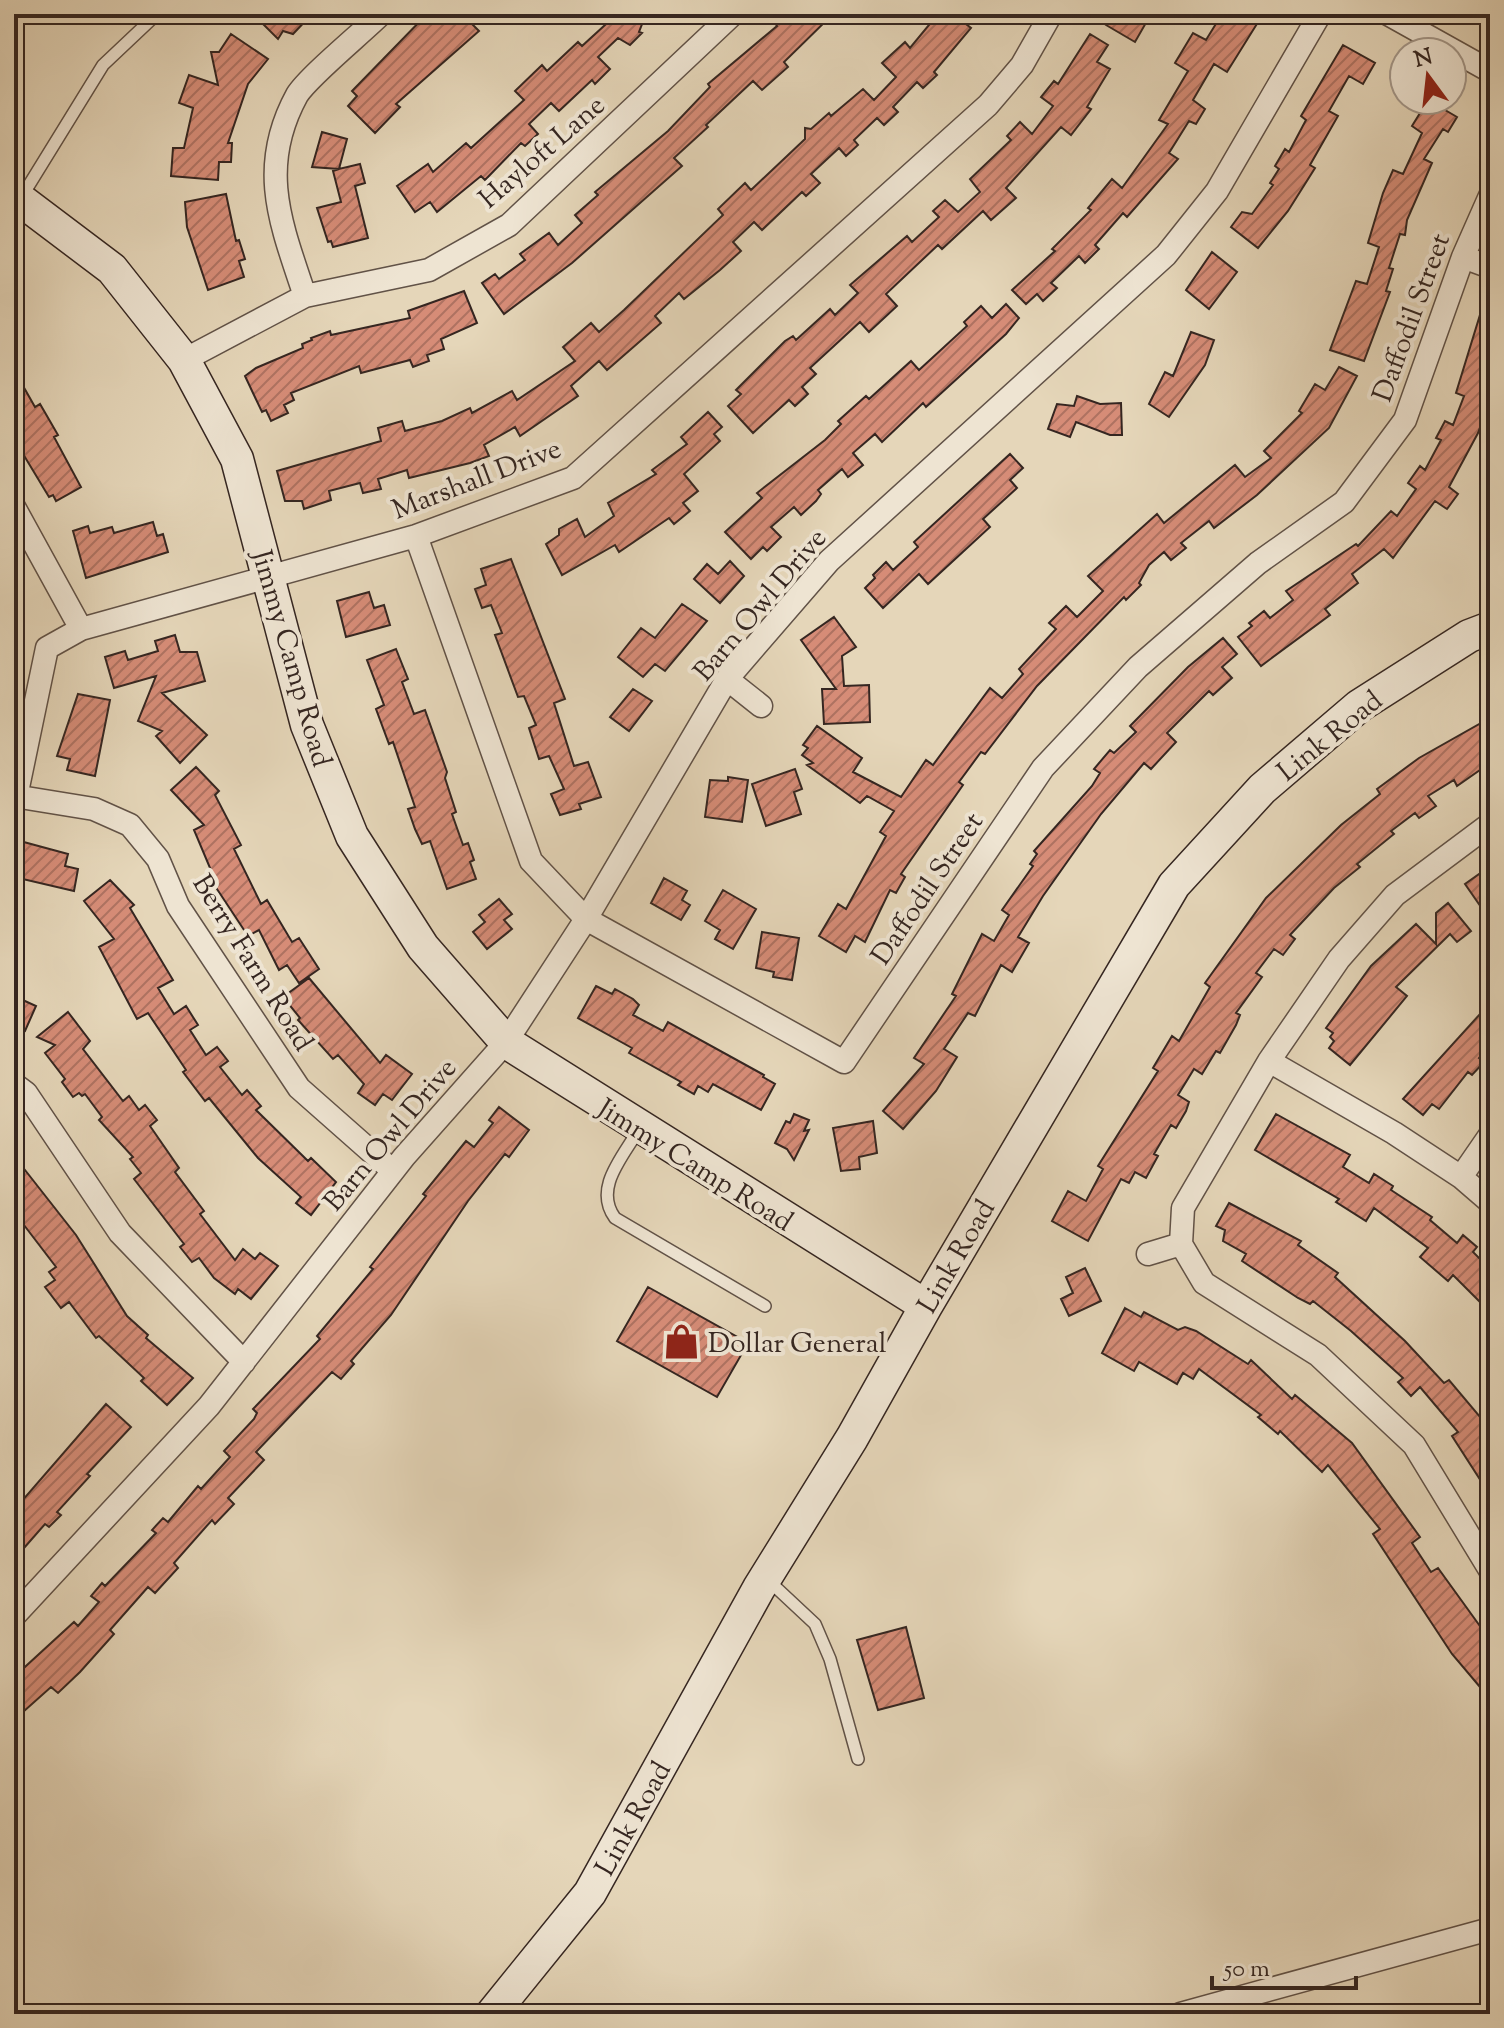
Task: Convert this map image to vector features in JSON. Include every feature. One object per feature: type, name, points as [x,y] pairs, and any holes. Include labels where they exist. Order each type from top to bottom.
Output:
[{"type":"main road","name":"Jimmy Camp Road","points":[[17,197],[112,269],[184,360],[237,459],[307,725],[352,836],[423,947],[506,1042],[926,1306]]},
{"type":"main road","name":"Link Road","points":[[492,2014],[590,1893],[765,1578],[852,1438],[926,1306],[1174,885],[1262,789],[1359,706],[1469,636],[1490,628]]},
{"type":"street","points":[[305,296],[280,222],[274,159],[298,93],[381,14]]},
{"type":"street","name":"Hayloft Lane","points":[[184,360],[305,296],[429,270],[509,225],[733,14]]},
{"type":"street","name":"Marshall Drive","points":[[15,796],[47,648],[81,629],[416,536],[573,478],[988,105],[1022,65],[1051,14]]},
{"type":"street","name":"Barn Owl Drive","points":[[14,1616],[209,1406],[393,1171],[506,1042],[586,919],[727,679],[829,561],[1166,255],[1217,191],[1320,14]]},
{"type":"street","points":[[1388,14],[1490,71]]},
{"type":"street","name":"Daffodil Street","points":[[416,536],[531,861],[586,919],[844,1062],[1043,768],[1138,667],[1258,563],[1344,502],[1353,490],[1405,420],[1463,257],[1490,196]]},
{"type":"street","points":[[1463,257],[1490,267]]},
{"type":"street","points":[[14,507],[81,629]]},
{"type":"street","points":[[727,679],[761,706]]},
{"type":"street","name":"Berry Farm Road","points":[[15,796],[94,809],[130,825],[158,859],[178,906],[299,1088],[393,1171]]},
{"type":"street","points":[[1490,824],[1395,895],[1339,959],[1269,1061],[1183,1208],[1181,1244],[1204,1283],[1318,1355],[1414,1445],[1490,1570]]},
{"type":"street","points":[[1269,1061],[1394,1133],[1461,1177],[1490,1202]]},
{"type":"street","points":[[14,1084],[26,1093],[120,1233],[244,1362]]},
{"type":"street","points":[[1461,1177],[1490,1135]]},
{"type":"street","points":[[1148,1254],[1181,1244]]},
{"type":"street","points":[[1180,2014],[1490,1929]]},
{"type":"lane","points":[[17,197],[103,65],[157,14]]},
{"type":"lane","points":[[639,1128],[607,1184],[604,1198],[615,1218],[765,1306]]},
{"type":"lane","points":[[765,1578],[815,1624],[830,1659],[858,1759]]},
{"type":"building","points":[[253,14],[312,14],[293,34],[283,31],[278,39]]},
{"type":"building","points":[[427,14],[484,14],[473,25],[479,31],[396,104],[400,107],[375,133],[348,106],[357,96],[352,91]]},
{"type":"building","points":[[617,14],[646,14],[639,32],[642,33],[630,45],[618,38],[598,57],[610,69],[595,84],[592,80],[559,111],[551,103],[529,124],[538,134],[525,146],[521,143],[485,180],[481,176],[437,212],[430,202],[415,212],[397,186],[428,164],[433,172],[466,143],[471,148],[524,100],[515,91],[542,65],[547,71],[578,42],[582,46]]},
{"type":"building","points":[[783,14],[833,14],[784,62],[788,67],[762,90],[753,81],[706,125],[708,127],[674,158],[682,166],[572,263],[504,314],[482,283],[495,274],[499,279],[525,260],[520,254],[549,233],[558,245],[582,223],[575,215],[598,195],[595,192],[668,131],[710,87],[708,84],[777,26],[774,22]]},
{"type":"building","points":[[938,14],[953,14],[971,28],[934,72],[937,75],[923,88],[917,82],[893,107],[898,112],[884,125],[877,118],[854,140],[858,145],[846,156],[839,148],[811,174],[820,183],[806,196],[802,192],[762,230],[754,222],[733,242],[741,251],[684,299],[679,293],[655,316],[661,323],[607,370],[599,361],[571,386],[578,396],[520,436],[515,427],[484,445],[489,456],[470,463],[409,478],[407,470],[378,479],[381,489],[363,493],[360,483],[329,491],[331,500],[304,509],[302,501],[285,501],[277,471],[381,441],[378,428],[402,421],[405,431],[442,421],[470,408],[472,413],[512,391],[517,400],[575,361],[563,347],[591,323],[599,332],[624,310],[723,215],[718,209],[745,183],[751,190],[805,139],[805,128],[811,129],[829,113],[831,116],[863,89],[874,100],[896,77],[882,63],[905,42],[910,48]]},
{"type":"building","points":[[1112,14],[1151,14],[1135,42],[1106,25]]},
{"type":"building","points":[[1222,14],[1250,14],[1260,19],[1227,72],[1214,64],[1193,100],[1205,109],[1196,124],[1189,121],[1169,153],[1178,159],[1127,217],[1123,213],[1095,245],[1099,249],[1085,263],[1079,256],[1051,283],[1057,288],[1043,301],[1037,294],[1026,304],[1012,290],[1055,251],[1052,249],[1091,210],[1088,208],[1112,179],[1122,188],[1168,124],[1159,120],[1188,71],[1175,63],[1193,33],[1206,40]]},
{"type":"building","points":[[231,34],[268,59],[248,84],[228,143],[232,143],[231,162],[219,162],[218,180],[171,176],[173,148],[184,148],[193,108],[179,103],[189,75],[218,85],[211,52],[219,52]]},
{"type":"building","points":[[1090,34],[1108,45],[1097,62],[1110,69],[1087,107],[1091,109],[1071,135],[1061,127],[1006,188],[1016,198],[991,220],[983,211],[942,249],[938,245],[886,294],[897,306],[869,332],[860,322],[810,368],[816,374],[802,387],[808,394],[795,406],[789,400],[753,433],[728,406],[741,394],[736,390],[785,341],[793,336],[796,340],[830,309],[835,315],[858,293],[850,285],[907,236],[912,242],[939,217],[933,211],[945,200],[958,212],[980,192],[970,179],[1011,140],[1007,136],[1020,122],[1032,134],[1053,106],[1041,97],[1054,81],[1058,84]]},
{"type":"building","points":[[1343,45],[1375,63],[1363,84],[1349,76],[1329,111],[1338,116],[1310,165],[1315,168],[1288,211],[1258,248],[1231,227],[1242,212],[1252,214],[1273,185],[1270,183],[1279,169],[1275,166],[1285,149],[1289,152],[1306,120],[1301,116]]},
{"type":"building","points":[[1418,116],[1457,117],[1448,132],[1443,129],[1424,159],[1432,163],[1407,220],[1405,235],[1400,234],[1389,268],[1393,269],[1386,291],[1390,292],[1364,361],[1330,350],[1356,281],[1367,284],[1379,247],[1368,243],[1383,193],[1393,170],[1403,174],[1422,133],[1412,126]]},
{"type":"building","points":[[322,132],[347,139],[339,169],[312,167]]},
{"type":"building","points":[[360,164],[365,183],[355,186],[368,238],[333,247],[331,241],[328,242],[317,208],[341,202],[333,171]]},
{"type":"building","points":[[226,194],[236,241],[239,240],[245,259],[239,261],[244,277],[208,290],[187,227],[185,202]]},
{"type":"building","points":[[1212,252],[1237,272],[1209,309],[1186,290]]},
{"type":"building","points":[[464,291],[477,323],[441,339],[444,349],[427,355],[429,361],[413,367],[410,360],[361,373],[359,366],[291,393],[294,400],[284,405],[288,413],[271,421],[266,410],[262,412],[245,376],[256,368],[303,348],[302,344],[311,338],[330,331],[331,335],[410,318],[408,311]]},
{"type":"building","points":[[1487,292],[1490,400],[1478,433],[1449,487],[1458,494],[1447,509],[1435,501],[1393,558],[1384,549],[1352,574],[1358,583],[1325,609],[1330,615],[1261,666],[1238,637],[1252,626],[1249,623],[1264,611],[1270,618],[1293,600],[1286,591],[1356,544],[1358,546],[1391,511],[1397,516],[1416,489],[1408,483],[1420,466],[1425,470],[1441,440],[1436,438],[1445,421],[1453,425],[1464,396],[1456,393]]},
{"type":"building","points":[[1006,304],[1019,318],[1006,334],[926,407],[923,403],[882,442],[875,434],[853,453],[863,465],[848,477],[842,469],[818,490],[821,494],[801,515],[794,507],[771,527],[781,537],[767,551],[763,547],[751,559],[725,532],[762,498],[757,493],[825,440],[841,424],[838,421],[866,396],[869,399],[911,361],[919,370],[967,326],[964,322],[981,306],[992,318]]},
{"type":"building","points":[[1191,332],[1214,340],[1205,365],[1169,417],[1149,404],[1165,372],[1173,376]]},
{"type":"building","points":[[1339,367],[1357,376],[1329,428],[1257,495],[1214,528],[1209,521],[1181,543],[1186,548],[1171,560],[1164,552],[1149,565],[1139,583],[1141,585],[1126,600],[1124,597],[1037,686],[985,754],[981,752],[959,782],[963,785],[901,874],[905,877],[896,893],[890,890],[865,942],[855,936],[846,952],[819,936],[838,904],[846,909],[886,836],[880,832],[894,811],[867,796],[860,803],[807,765],[813,763],[802,755],[808,748],[803,745],[817,726],[862,758],[853,772],[901,797],[926,760],[933,765],[990,688],[1002,698],[1023,674],[1019,669],[1056,629],[1049,623],[1066,606],[1077,617],[1103,591],[1088,576],[1157,514],[1164,523],[1235,465],[1245,477],[1271,458],[1264,451],[1302,413],[1299,411],[1315,384],[1325,390]]},
{"type":"building","points":[[14,370],[35,407],[40,404],[58,435],[54,437],[81,487],[56,501],[53,495],[49,497],[14,439]]},
{"type":"building","points":[[1077,396],[1100,404],[1121,403],[1122,435],[1110,435],[1076,422],[1070,437],[1048,429],[1057,404],[1074,406]]},
{"type":"building","points":[[708,412],[722,427],[714,434],[720,441],[684,474],[698,491],[683,503],[690,511],[674,524],[669,518],[619,552],[615,545],[562,575],[546,544],[559,535],[559,529],[577,519],[585,537],[614,516],[608,503],[656,474],[652,470],[687,444],[681,437]]},
{"type":"building","points":[[1010,454],[1023,468],[1010,480],[1017,488],[983,519],[990,527],[928,584],[919,574],[883,608],[865,588],[875,578],[873,575],[886,562],[893,570],[918,547],[914,542]]},
{"type":"building","points":[[153,522],[157,536],[163,534],[168,552],[86,578],[73,531],[88,526],[90,533],[112,527],[114,533]]},
{"type":"building","points":[[511,559],[565,699],[554,703],[574,766],[588,762],[601,797],[579,804],[581,809],[560,815],[551,794],[564,789],[549,756],[539,759],[529,728],[536,725],[524,696],[518,697],[495,635],[502,633],[491,605],[482,608],[475,589],[486,585],[481,569]]},
{"type":"building","points":[[730,561],[744,576],[720,603],[694,579],[707,564],[718,574]]},
{"type":"building","points":[[369,592],[374,608],[384,605],[390,625],[346,637],[337,601]]},
{"type":"building","points":[[682,604],[707,621],[665,671],[655,664],[643,677],[618,657],[641,628],[655,638]]},
{"type":"building","points":[[834,617],[856,647],[842,656],[844,686],[869,685],[870,722],[824,724],[822,689],[836,689],[801,640]]},
{"type":"building","points":[[175,635],[180,652],[197,652],[205,681],[162,693],[207,735],[180,763],[156,736],[162,731],[138,721],[156,676],[114,688],[105,657],[125,651],[128,660],[158,651],[155,641]]},
{"type":"building","points":[[1223,638],[1237,654],[1222,667],[1232,678],[1213,695],[1209,691],[1167,733],[1176,742],[1151,769],[1144,763],[1101,814],[1018,937],[1029,943],[1012,972],[1001,965],[975,1016],[968,1013],[944,1049],[957,1057],[936,1091],[903,1129],[883,1111],[924,1064],[914,1058],[956,996],[952,994],[982,934],[994,941],[1009,915],[1002,910],[1033,866],[1030,864],[1037,854],[1034,851],[1092,786],[1100,773],[1094,769],[1110,750],[1114,753],[1136,732],[1130,726],[1188,667]]},
{"type":"building","points":[[396,649],[408,679],[402,682],[414,714],[425,710],[447,772],[445,778],[456,812],[452,814],[463,845],[468,843],[474,860],[470,862],[476,879],[447,889],[430,841],[422,844],[415,829],[408,809],[415,807],[393,742],[389,744],[376,709],[384,705],[367,660]]},
{"type":"building","points":[[633,689],[652,701],[629,731],[610,717]]},
{"type":"building","points":[[78,694],[110,700],[95,776],[67,770],[70,759],[57,756]]},
{"type":"building","points":[[1490,718],[1490,763],[1457,786],[1454,780],[1428,796],[1436,806],[1419,818],[1415,813],[1391,831],[1394,834],[1357,864],[1360,867],[1334,888],[1290,935],[1295,939],[1283,955],[1274,949],[1256,973],[1262,977],[1236,1013],[1240,1015],[1236,1025],[1220,1053],[1216,1051],[1202,1074],[1194,1069],[1178,1095],[1189,1102],[1186,1111],[1176,1128],[1171,1125],[1154,1154],[1158,1156],[1146,1178],[1135,1172],[1129,1183],[1121,1179],[1088,1241],[1052,1221],[1068,1191],[1086,1201],[1103,1169],[1098,1166],[1158,1071],[1153,1068],[1172,1036],[1179,1041],[1210,987],[1205,983],[1266,898],[1341,825],[1380,794],[1377,789],[1419,758]]},
{"type":"building","points":[[196,767],[219,791],[215,795],[241,845],[234,849],[261,904],[267,900],[292,942],[299,938],[319,969],[299,983],[287,965],[279,970],[259,930],[248,936],[211,880],[213,875],[194,830],[204,825],[171,790]]},
{"type":"building","points":[[795,769],[802,789],[794,792],[801,814],[766,826],[752,784]]},
{"type":"building","points":[[728,777],[748,780],[742,822],[705,817],[710,780],[728,781]]},
{"type":"building","points":[[20,841],[68,854],[65,866],[78,869],[74,891],[14,877],[14,843]]},
{"type":"building","points":[[1482,872],[1490,884],[1490,920],[1465,884]]},
{"type":"building","points":[[664,878],[687,891],[682,900],[690,905],[681,920],[651,903]]},
{"type":"building","points":[[110,880],[134,905],[130,908],[173,980],[158,988],[174,1014],[186,1006],[198,1025],[190,1030],[206,1055],[217,1047],[228,1061],[220,1067],[242,1095],[247,1090],[261,1106],[256,1110],[308,1161],[311,1158],[336,1182],[311,1215],[296,1203],[301,1197],[258,1158],[209,1098],[205,1101],[183,1072],[186,1070],[148,1013],[137,1019],[99,947],[114,939],[84,901]]},
{"type":"building","points":[[723,890],[756,909],[733,949],[715,939],[720,930],[705,921]]},
{"type":"building","points":[[499,899],[512,914],[504,920],[512,929],[487,949],[473,932],[485,922],[479,915]]},
{"type":"building","points":[[1448,903],[1471,931],[1457,942],[1450,934],[1396,987],[1407,996],[1350,1065],[1329,1048],[1334,1041],[1330,1037],[1333,1033],[1326,1028],[1371,966],[1416,924],[1436,944],[1436,913]]},
{"type":"building","points":[[762,932],[799,938],[792,980],[773,977],[774,972],[756,968]]},
{"type":"building","points":[[309,978],[380,1063],[386,1055],[412,1074],[392,1100],[383,1094],[375,1105],[358,1093],[364,1084],[338,1055],[333,1059],[298,1020],[300,1018],[283,997]]},
{"type":"building","points":[[596,986],[612,994],[615,989],[633,999],[639,1005],[633,1015],[663,1031],[668,1022],[764,1075],[775,1084],[761,1110],[713,1084],[708,1092],[698,1086],[694,1094],[678,1085],[681,1082],[629,1053],[632,1048],[578,1018]]},
{"type":"building","points":[[14,996],[36,1006],[25,1031],[14,1027]]},
{"type":"building","points":[[1490,1003],[1490,1044],[1479,1058],[1484,1062],[1472,1075],[1468,1072],[1439,1109],[1432,1104],[1423,1115],[1403,1099]]},
{"type":"building","points":[[68,1012],[90,1041],[83,1049],[123,1101],[129,1096],[139,1110],[145,1105],[157,1120],[150,1126],[179,1168],[175,1172],[204,1211],[200,1214],[235,1260],[243,1249],[255,1259],[260,1253],[278,1266],[251,1299],[238,1289],[235,1294],[214,1278],[199,1258],[192,1262],[180,1247],[184,1244],[134,1179],[141,1173],[130,1159],[133,1157],[99,1120],[102,1117],[85,1094],[82,1096],[79,1093],[73,1097],[62,1082],[65,1079],[45,1053],[55,1045],[37,1037]]},
{"type":"building","points":[[499,1107],[529,1130],[509,1157],[505,1154],[468,1201],[391,1315],[351,1361],[354,1364],[341,1379],[332,1372],[256,1452],[264,1460],[228,1498],[234,1504],[215,1524],[212,1520],[174,1563],[178,1568],[155,1593],[148,1587],[110,1630],[114,1634],[80,1672],[58,1693],[51,1687],[14,1720],[14,1677],[74,1622],[78,1626],[99,1602],[91,1596],[102,1583],[105,1586],[156,1533],[152,1530],[163,1518],[168,1522],[198,1486],[201,1489],[230,1457],[224,1451],[254,1419],[257,1413],[253,1409],[320,1339],[317,1336],[373,1269],[370,1267],[426,1196],[423,1194],[466,1141],[474,1147],[493,1123],[489,1120]]},
{"type":"building","points":[[794,1114],[809,1120],[804,1131],[809,1130],[794,1160],[787,1149],[775,1143],[786,1121],[790,1123]]},
{"type":"building","points":[[1276,1114],[1350,1155],[1343,1167],[1369,1183],[1374,1174],[1393,1186],[1391,1190],[1432,1217],[1430,1220],[1457,1243],[1463,1235],[1477,1247],[1473,1252],[1490,1269],[1490,1312],[1453,1275],[1448,1281],[1420,1257],[1428,1248],[1374,1208],[1366,1221],[1336,1202],[1339,1199],[1255,1150]]},
{"type":"building","points":[[873,1121],[877,1153],[859,1157],[860,1169],[841,1171],[833,1128]]},
{"type":"building","points":[[14,1156],[76,1235],[127,1316],[148,1335],[146,1338],[193,1378],[167,1405],[141,1381],[144,1378],[99,1336],[96,1338],[69,1302],[61,1308],[45,1287],[55,1280],[49,1272],[56,1267],[14,1212]]},
{"type":"building","points":[[1229,1203],[1301,1241],[1298,1245],[1338,1273],[1335,1277],[1405,1341],[1444,1383],[1449,1380],[1480,1417],[1490,1410],[1490,1495],[1452,1436],[1458,1432],[1420,1387],[1411,1396],[1398,1382],[1403,1378],[1351,1331],[1313,1301],[1310,1304],[1298,1298],[1242,1261],[1246,1254],[1223,1241],[1225,1230],[1216,1226]]},
{"type":"building","points":[[1085,1268],[1101,1301],[1069,1316],[1061,1299],[1073,1293],[1066,1277]]},
{"type":"building","name":"Dollar General","points":[[648,1287],[748,1343],[717,1397],[617,1341]]},
{"type":"building","points":[[1125,1308],[1141,1317],[1144,1312],[1178,1330],[1185,1327],[1196,1331],[1248,1364],[1251,1360],[1292,1399],[1295,1395],[1352,1443],[1420,1537],[1412,1543],[1431,1572],[1438,1568],[1490,1640],[1490,1679],[1480,1687],[1452,1654],[1373,1534],[1380,1529],[1328,1465],[1322,1472],[1280,1431],[1278,1434],[1258,1417],[1261,1415],[1199,1369],[1193,1379],[1183,1373],[1177,1384],[1139,1362],[1134,1371],[1102,1353]]},
{"type":"building","points":[[106,1404],[131,1427],[87,1474],[90,1476],[57,1512],[61,1515],[49,1527],[45,1524],[24,1548],[14,1539],[14,1510]]},
{"type":"building","points":[[906,1627],[924,1698],[878,1710],[857,1640]]},
{"type":"place","name":"Dollar General","points":[[682,1342]]}]
